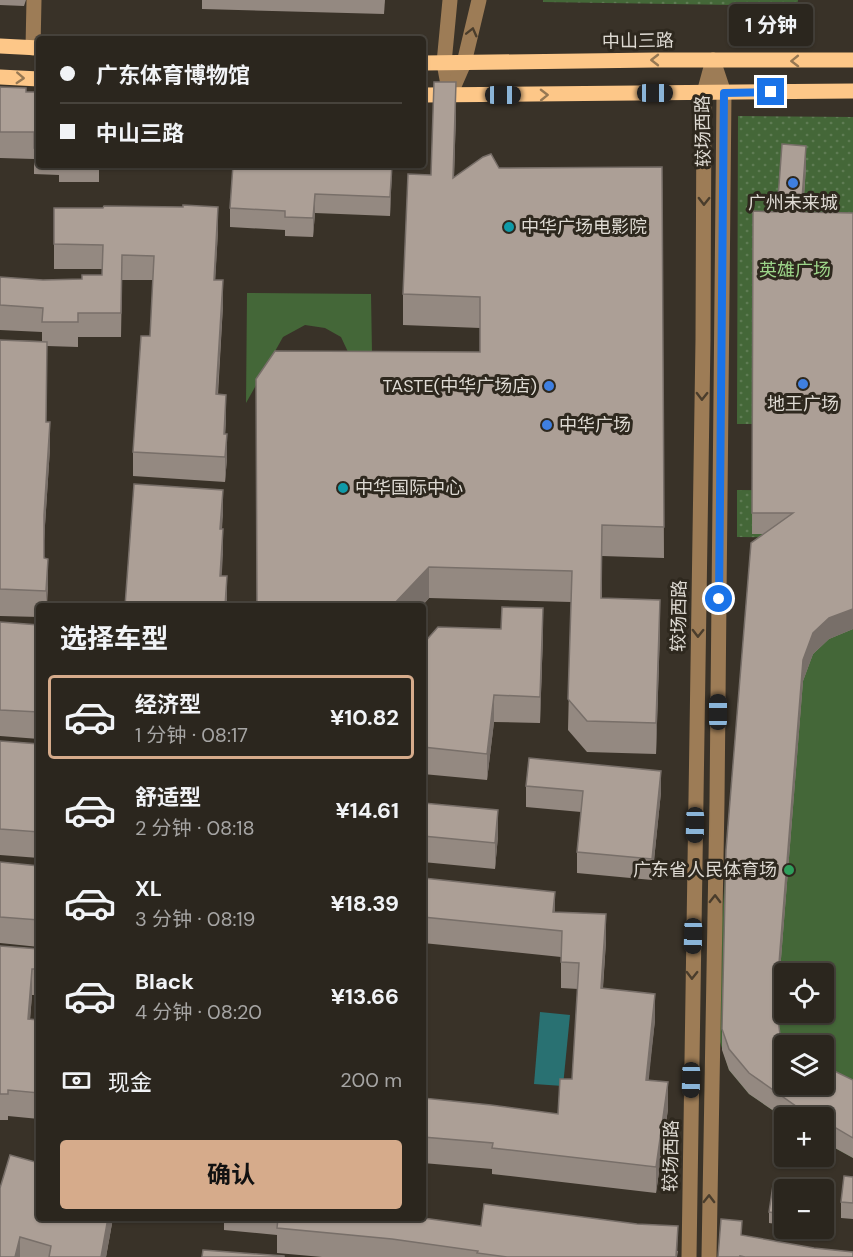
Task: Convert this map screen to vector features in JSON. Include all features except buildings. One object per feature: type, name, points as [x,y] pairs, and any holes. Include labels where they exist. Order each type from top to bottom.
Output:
[{"type":"main road","points":[[0,46],[36,48]]},
{"type":"main road","name":"中山三路","points":[[426,63],[853,60]]},
{"type":"main road","points":[[0,77],[36,79]]},
{"type":"main road","points":[[426,95],[853,91]]},
{"type":"street","points":[[34,0],[36,48]]},
{"type":"street","points":[[450,0],[444,63],[450,95]]},
{"type":"street","points":[[450,95],[464,63],[479,0]]},
{"type":"street","name":"较场西路","points":[[688,1257],[703,363],[704,93],[713,60]]},
{"type":"street","name":"较场西路","points":[[709,1257],[718,768],[724,93],[713,60]]},
{"type":"green space","points":[[543,0],[798,0],[797,6],[543,2]]},
{"type":"green space","name":"英雄广场","points":[[738,116],[853,117],[853,538],[737,537],[737,490],[832,491],[832,424],[737,424]]},
{"type":"green space","points":[[247,293],[371,294],[372,353],[348,352],[341,337],[325,328],[305,325],[283,337],[246,403]]},
{"type":"green space","name":"广东省人民体育场","points":[[853,559],[853,1158],[834,1148],[834,1107],[774,1107],[774,1111],[749,1094],[729,1070],[720,1042],[722,918],[734,756]]},
{"type":"water","points":[[540,1012],[570,1015],[563,1086],[534,1084]]},
{"type":"place","name":"广州未来城","points":[[793,183]]},
{"type":"place","name":"中华广场电影院","points":[[509,227]]},
{"type":"place","name":"地王广场","points":[[803,384]]},
{"type":"place","name":"TASTE(中华广场店)","points":[[549,386]]},
{"type":"place","name":"中华广场","points":[[547,425]]},
{"type":"place","name":"中华国际中心","points":[[343,488]]},
{"type":"place","name":"广东省人民体育场","points":[[789,870]]},
{"type":"route","points":[[719,599],[724,93],[771,92]]}]
